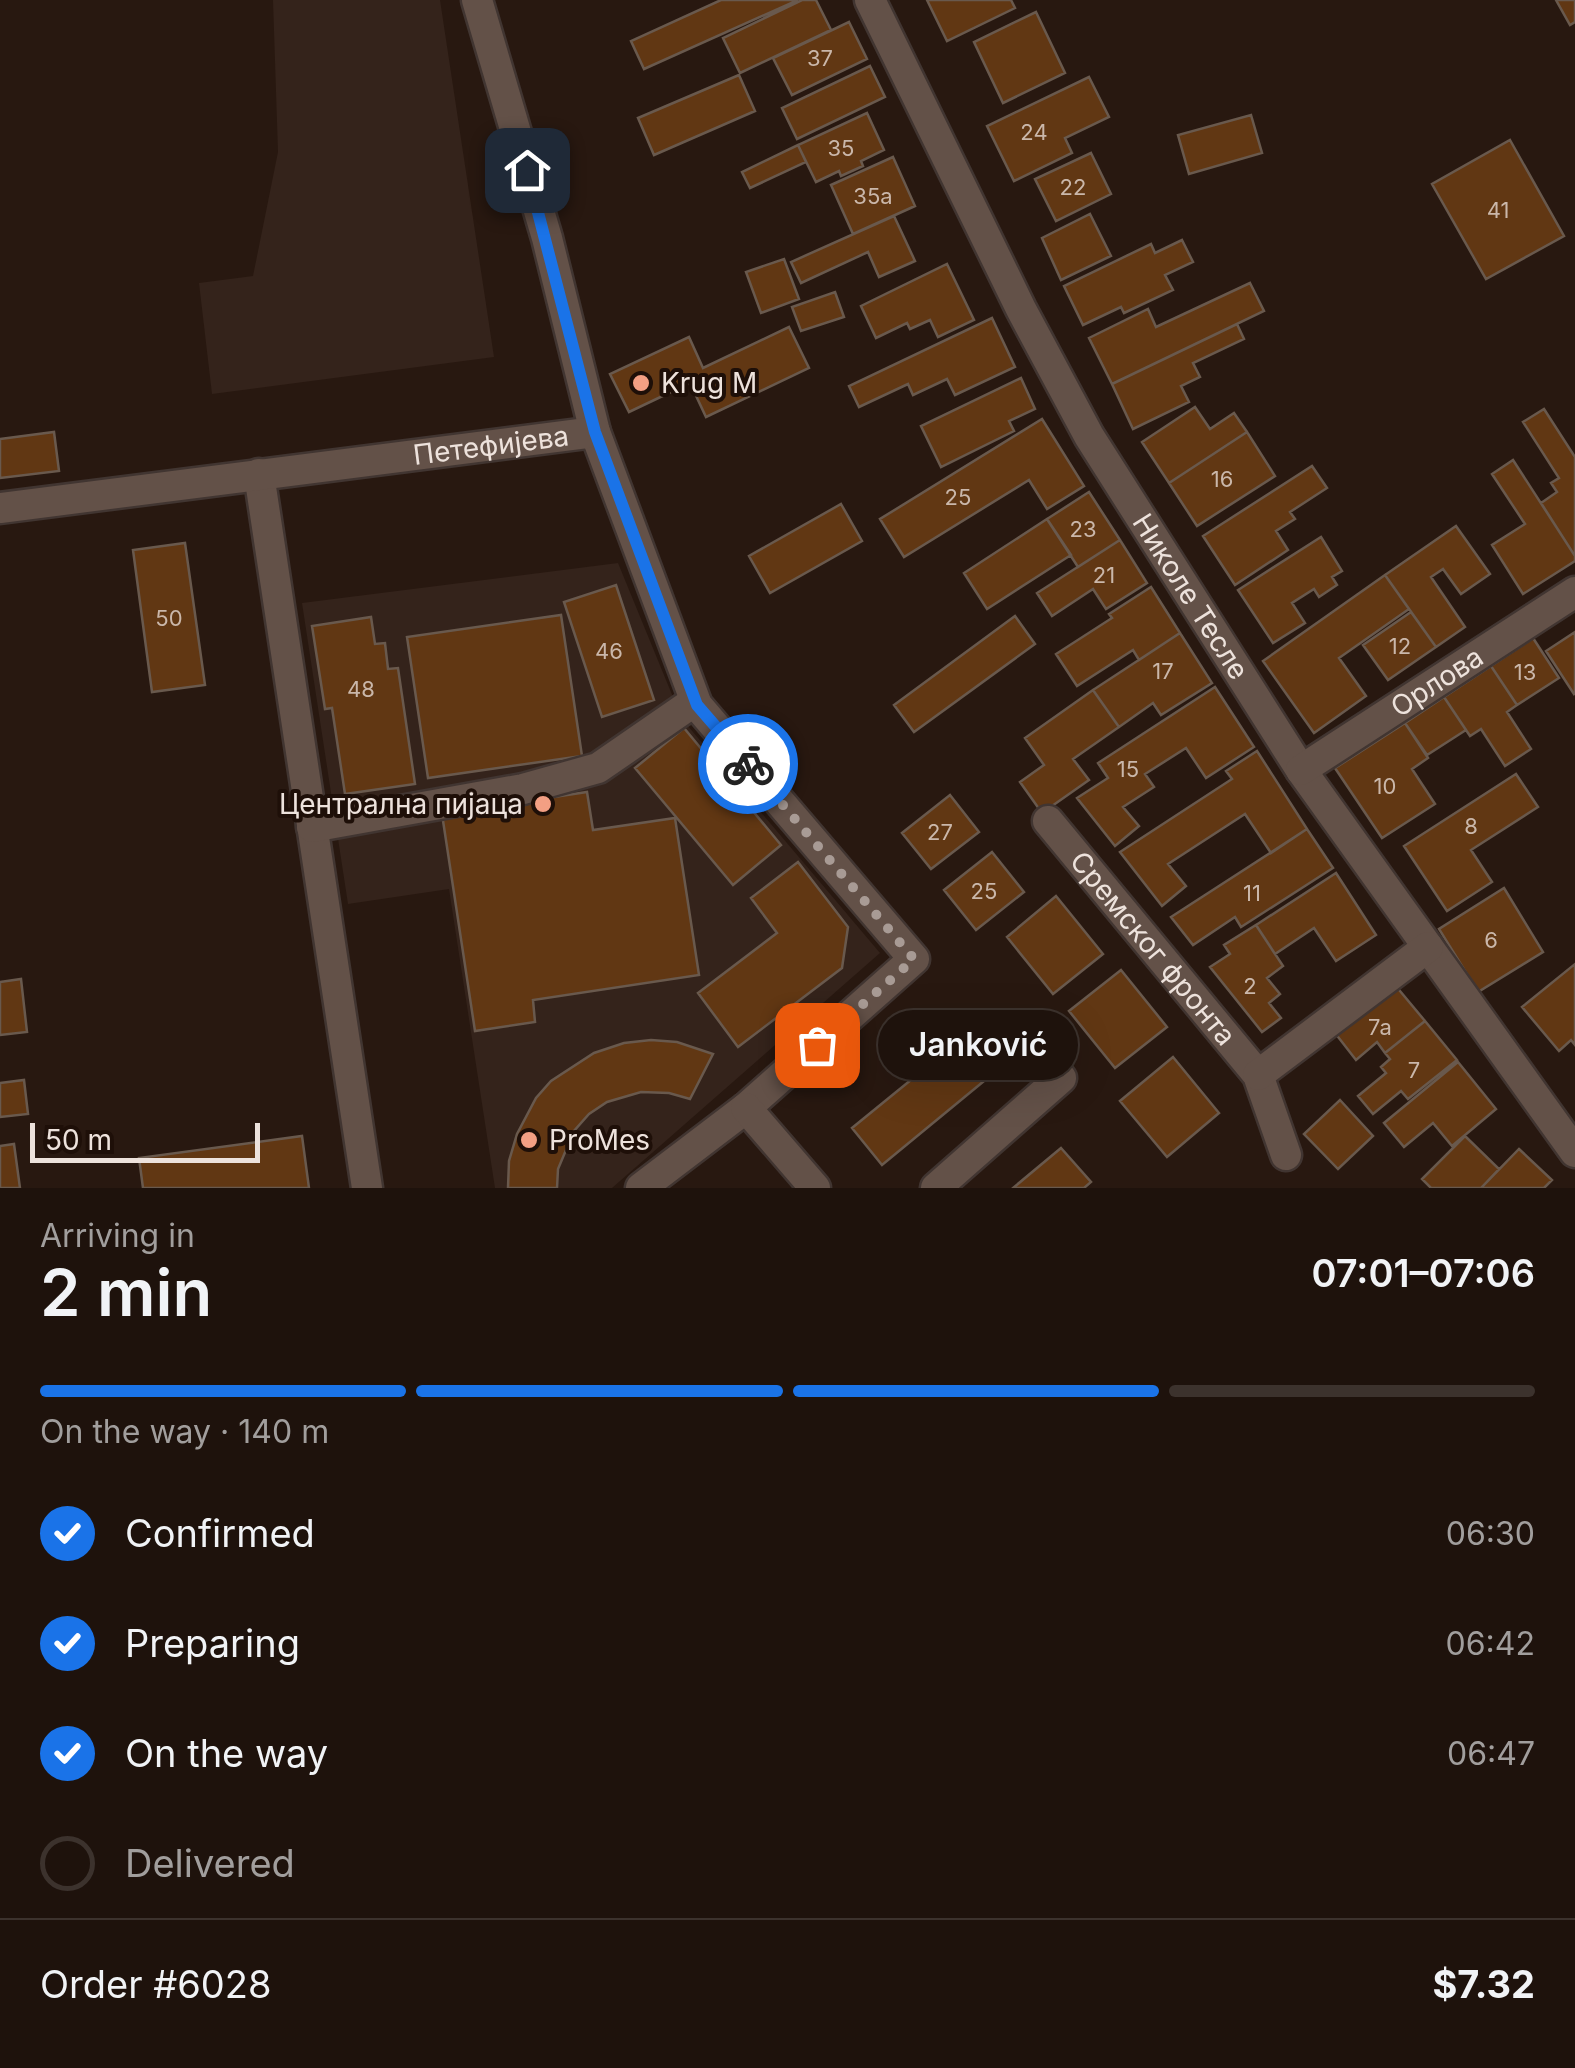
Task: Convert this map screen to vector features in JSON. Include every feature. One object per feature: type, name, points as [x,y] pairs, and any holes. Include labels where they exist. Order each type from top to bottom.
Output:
[{"type":"street","points":[[477,0],[547,238],[595,432]]},
{"type":"street","name":"Николе Тесле","points":[[870,0],[1021,309],[1089,436],[1301,770],[1575,1152]]},
{"type":"street","name":"Петефијева","points":[[0,508],[595,432],[696,700],[914,959],[746,1108],[641,1188]]},
{"type":"street","points":[[259,474],[367,1188]]},
{"type":"street","name":"Орлова","points":[[1301,770],[1575,592]]},
{"type":"street","points":[[312,827],[523,789],[598,768],[696,700]]},
{"type":"street","name":"Сремског фронта","points":[[1048,821],[1258,1075],[1286,1155]]},
{"type":"street","points":[[1258,1075],[1428,947]]},
{"type":"street","points":[[936,1188],[1061,1078]]},
{"type":"street","points":[[746,1108],[814,1188]]},
{"type":"shaded area","points":[[273,0],[440,0],[494,357],[212,394],[199,283],[253,276],[278,152]]},
{"type":"shaded area","name":"Централна пијаца","points":[[618,563],[682,719],[880,953],[612,1188],[495,1188],[449,889],[348,904],[302,603]]},
{"type":"building","points":[[721,0],[798,0],[644,69],[631,41]]},
{"type":"building","points":[[802,0],[816,0],[831,30],[740,73],[723,38]]},
{"type":"building","points":[[927,0],[1011,0],[1015,8],[947,41]]},
{"type":"building","points":[[1556,0],[1575,0],[1575,22],[1570,25]]},
{"type":"building","points":[[1036,12],[1065,73],[1003,103],[974,42]]},
{"type":"building","points":[[849,22],[867,59],[792,95],[773,58]]},
{"type":"building","points":[[870,66],[885,97],[797,139],[782,108]]},
{"type":"building","points":[[739,75],[755,111],[654,155],[638,118]]},
{"type":"building","points":[[1089,77],[1109,117],[1065,138],[1072,153],[1014,181],[987,126]]},
{"type":"building","points":[[867,113],[884,150],[861,161],[863,166],[841,176],[839,171],[816,182],[798,145]]},
{"type":"building","points":[[1251,115],[1262,153],[1189,174],[1178,135]]},
{"type":"building","points":[[1510,140],[1564,236],[1486,279],[1432,184]]},
{"type":"building","points":[[798,145],[806,162],[750,188],[742,172]]},
{"type":"building","points":[[1091,153],[1111,194],[1056,221],[1035,179]]},
{"type":"building","points":[[893,157],[915,206],[853,234],[831,185]]},
{"type":"building","points":[[1090,214],[1111,256],[1061,280],[1042,238]]},
{"type":"building","points":[[894,216],[915,261],[879,277],[868,252],[801,283],[791,262]]},
{"type":"building","points":[[1182,240],[1193,262],[1165,275],[1173,290],[1124,313],[1121,307],[1083,325],[1064,286],[1151,244],[1155,253]]},
{"type":"building","points":[[784,259],[799,299],[761,313],[746,272]]},
{"type":"building","points":[[947,264],[974,320],[938,337],[930,320],[910,329],[907,323],[876,338],[861,306]]},
{"type":"building","points":[[1250,283],[1264,311],[1112,384],[1089,338],[1148,309],[1156,327]]},
{"type":"building","points":[[835,292],[844,317],[801,331],[792,307]]},
{"type":"building","points":[[992,318],[1015,367],[955,395],[947,379],[913,395],[908,384],[859,407],[849,386]]},
{"type":"building","points":[[1237,324],[1244,339],[1193,363],[1200,377],[1181,386],[1189,402],[1133,429],[1112,384]]},
{"type":"building","points":[[789,327],[809,368],[706,417],[690,383],[629,412],[610,374],[689,337],[703,368]]},
{"type":"building","points":[[1021,378],[1035,409],[1009,421],[1014,431],[941,467],[921,426]]},
{"type":"building","points":[[1195,407],[1210,429],[1234,413],[1247,432],[1169,483],[1142,442]]},
{"type":"building","points":[[1544,409],[1575,457],[1575,556],[1541,503],[1557,492],[1551,483],[1559,478],[1523,422]]},
{"type":"building","points":[[1042,419],[1084,486],[1047,509],[1029,480],[904,557],[880,519]]},
{"type":"building","points":[[54,432],[59,471],[0,478],[0,439]]},
{"type":"building","points":[[1247,432],[1275,476],[1197,526],[1169,483]]},
{"type":"building","points":[[1513,460],[1575,556],[1575,561],[1523,594],[1492,545],[1525,524],[1492,474]]},
{"type":"building","points":[[1312,466],[1327,488],[1290,512],[1295,519],[1276,531],[1288,550],[1235,585],[1203,536]]},
{"type":"building","points":[[1089,492],[1120,540],[1078,567],[1047,519]]},
{"type":"building","points":[[841,504],[862,541],[770,593],[749,556]]},
{"type":"building","points":[[1047,519],[1071,555],[987,609],[964,573]]},
{"type":"building","points":[[1456,526],[1490,574],[1461,594],[1443,569],[1431,577],[1465,627],[1436,647],[1385,575]]},
{"type":"building","points":[[1321,537],[1342,571],[1332,577],[1337,585],[1319,597],[1314,589],[1292,603],[1305,623],[1273,643],[1238,590]]},
{"type":"building","points":[[1120,540],[1147,583],[1106,609],[1093,589],[1052,616],[1037,593]]},
{"type":"building","points":[[185,543],[205,685],[152,692],[133,550]]},
{"type":"building","points":[[1385,575],[1409,609],[1339,658],[1366,696],[1314,733],[1263,661]]},
{"type":"building","points":[[616,585],[654,700],[602,717],[564,602]]},
{"type":"building","points":[[1151,587],[1180,633],[1139,660],[1133,650],[1077,686],[1056,654]]},
{"type":"building","points":[[1411,612],[1436,647],[1388,680],[1363,645]]},
{"type":"building","points":[[561,615],[582,756],[428,778],[407,637]]},
{"type":"building","points":[[1015,616],[1035,644],[914,732],[894,705]]},
{"type":"building","points":[[371,617],[375,644],[385,643],[388,669],[398,668],[415,784],[345,794],[332,708],[325,709],[312,626]]},
{"type":"building","points":[[1575,632],[1575,693],[1574,694],[1546,651]]},
{"type":"building","points":[[1180,633],[1212,683],[1161,715],[1153,703],[1119,727],[1093,690]]},
{"type":"building","points":[[1533,638],[1559,678],[1517,705],[1491,666]]},
{"type":"building","points":[[1491,666],[1517,705],[1507,712],[1531,749],[1505,766],[1481,729],[1470,736],[1444,697]]},
{"type":"building","points":[[1215,687],[1254,747],[1206,778],[1186,748],[1145,774],[1154,787],[1123,807],[1139,826],[1115,846],[1077,798],[1108,778],[1098,763]]},
{"type":"building","points":[[1093,690],[1119,727],[1073,759],[1089,780],[1042,813],[1020,782],[1044,765],[1025,738]]},
{"type":"building","points":[[1444,697],[1466,730],[1427,755],[1405,723]]},
{"type":"building","points":[[1405,723],[1428,758],[1412,769],[1435,804],[1382,838],[1335,768]]},
{"type":"building","points":[[684,728],[781,845],[733,885],[635,768]]},
{"type":"building","points":[[1257,751],[1307,829],[1271,853],[1245,814],[1168,864],[1186,886],[1162,906],[1120,852],[1232,779],[1226,771]]},
{"type":"building","points":[[1516,774],[1538,807],[1471,850],[1492,882],[1447,911],[1404,846]]},
{"type":"building","points":[[587,792],[593,830],[675,818],[699,975],[533,1000],[535,1022],[475,1031],[442,814]]},
{"type":"building","points":[[950,795],[979,832],[931,869],[902,833]]},
{"type":"building","points":[[1307,829],[1333,868],[1241,927],[1235,917],[1193,945],[1171,917]]},
{"type":"building","points":[[992,852],[1024,892],[976,930],[944,890]]},
{"type":"building","points":[[798,862],[848,927],[842,968],[738,1047],[698,993],[777,933],[751,898]]},
{"type":"building","points":[[1336,873],[1376,935],[1336,961],[1314,928],[1275,954],[1256,925]]},
{"type":"building","points":[[1504,888],[1543,952],[1478,992],[1439,929]]},
{"type":"building","points":[[1056,896],[1103,954],[1053,994],[1007,937]]},
{"type":"building","points":[[1256,925],[1283,966],[1267,978],[1280,994],[1269,1003],[1281,1018],[1262,1032],[1210,967],[1230,954],[1224,945]]},
{"type":"building","points":[[1575,964],[1575,1045],[1571,1040],[1559,1051],[1522,1007]]},
{"type":"building","points":[[1121,970],[1167,1027],[1115,1068],[1069,1011]]},
{"type":"building","points":[[21,979],[27,1032],[0,1035],[0,982]]},
{"type":"building","points":[[1395,985],[1425,1021],[1385,1053],[1377,1042],[1356,1060],[1335,1033]]},
{"type":"building","points":[[1425,1021],[1457,1060],[1408,1099],[1401,1091],[1373,1114],[1358,1096],[1386,1073],[1381,1067],[1390,1059],[1385,1053]]},
{"type":"building","points":[[971,1031],[1001,1067],[882,1165],[852,1128]]},
{"type":"building","points":[[677,1042],[713,1054],[690,1099],[641,1092],[607,1102],[574,1131],[558,1169],[557,1188],[508,1188],[509,1161],[517,1134],[536,1098],[551,1081],[594,1053],[624,1043]]},
{"type":"building","points":[[1173,1057],[1219,1113],[1167,1157],[1120,1101]]},
{"type":"building","points":[[1458,1062],[1496,1109],[1452,1146],[1433,1123],[1404,1147],[1384,1123]]},
{"type":"building","points":[[24,1080],[28,1114],[0,1117],[0,1083]]},
{"type":"building","points":[[1340,1100],[1373,1136],[1338,1169],[1304,1134]]},
{"type":"building","points":[[302,1136],[309,1188],[143,1188],[139,1158]]},
{"type":"building","points":[[1465,1136],[1499,1169],[1481,1188],[1431,1188],[1422,1179]]},
{"type":"building","points":[[14,1144],[20,1188],[0,1188],[0,1146]]},
{"type":"building","points":[[1061,1148],[1091,1182],[1084,1188],[1013,1188]]},
{"type":"building","points":[[1519,1149],[1552,1180],[1544,1188],[1481,1188]]},
{"type":"way so far","points":[[748,764],[914,959],[817,1045]]},
{"type":"place","name":"Krug M","points":[[641,383]]},
{"type":"place","name":"Централна пијаца","points":[[543,804]]},
{"type":"place","name":"Janković","points":[[817,1045]]},
{"type":"place","name":"ProMes","points":[[529,1140]]},
{"type":"route","points":[[527,170],[595,432],[697,705],[748,764]]}]
